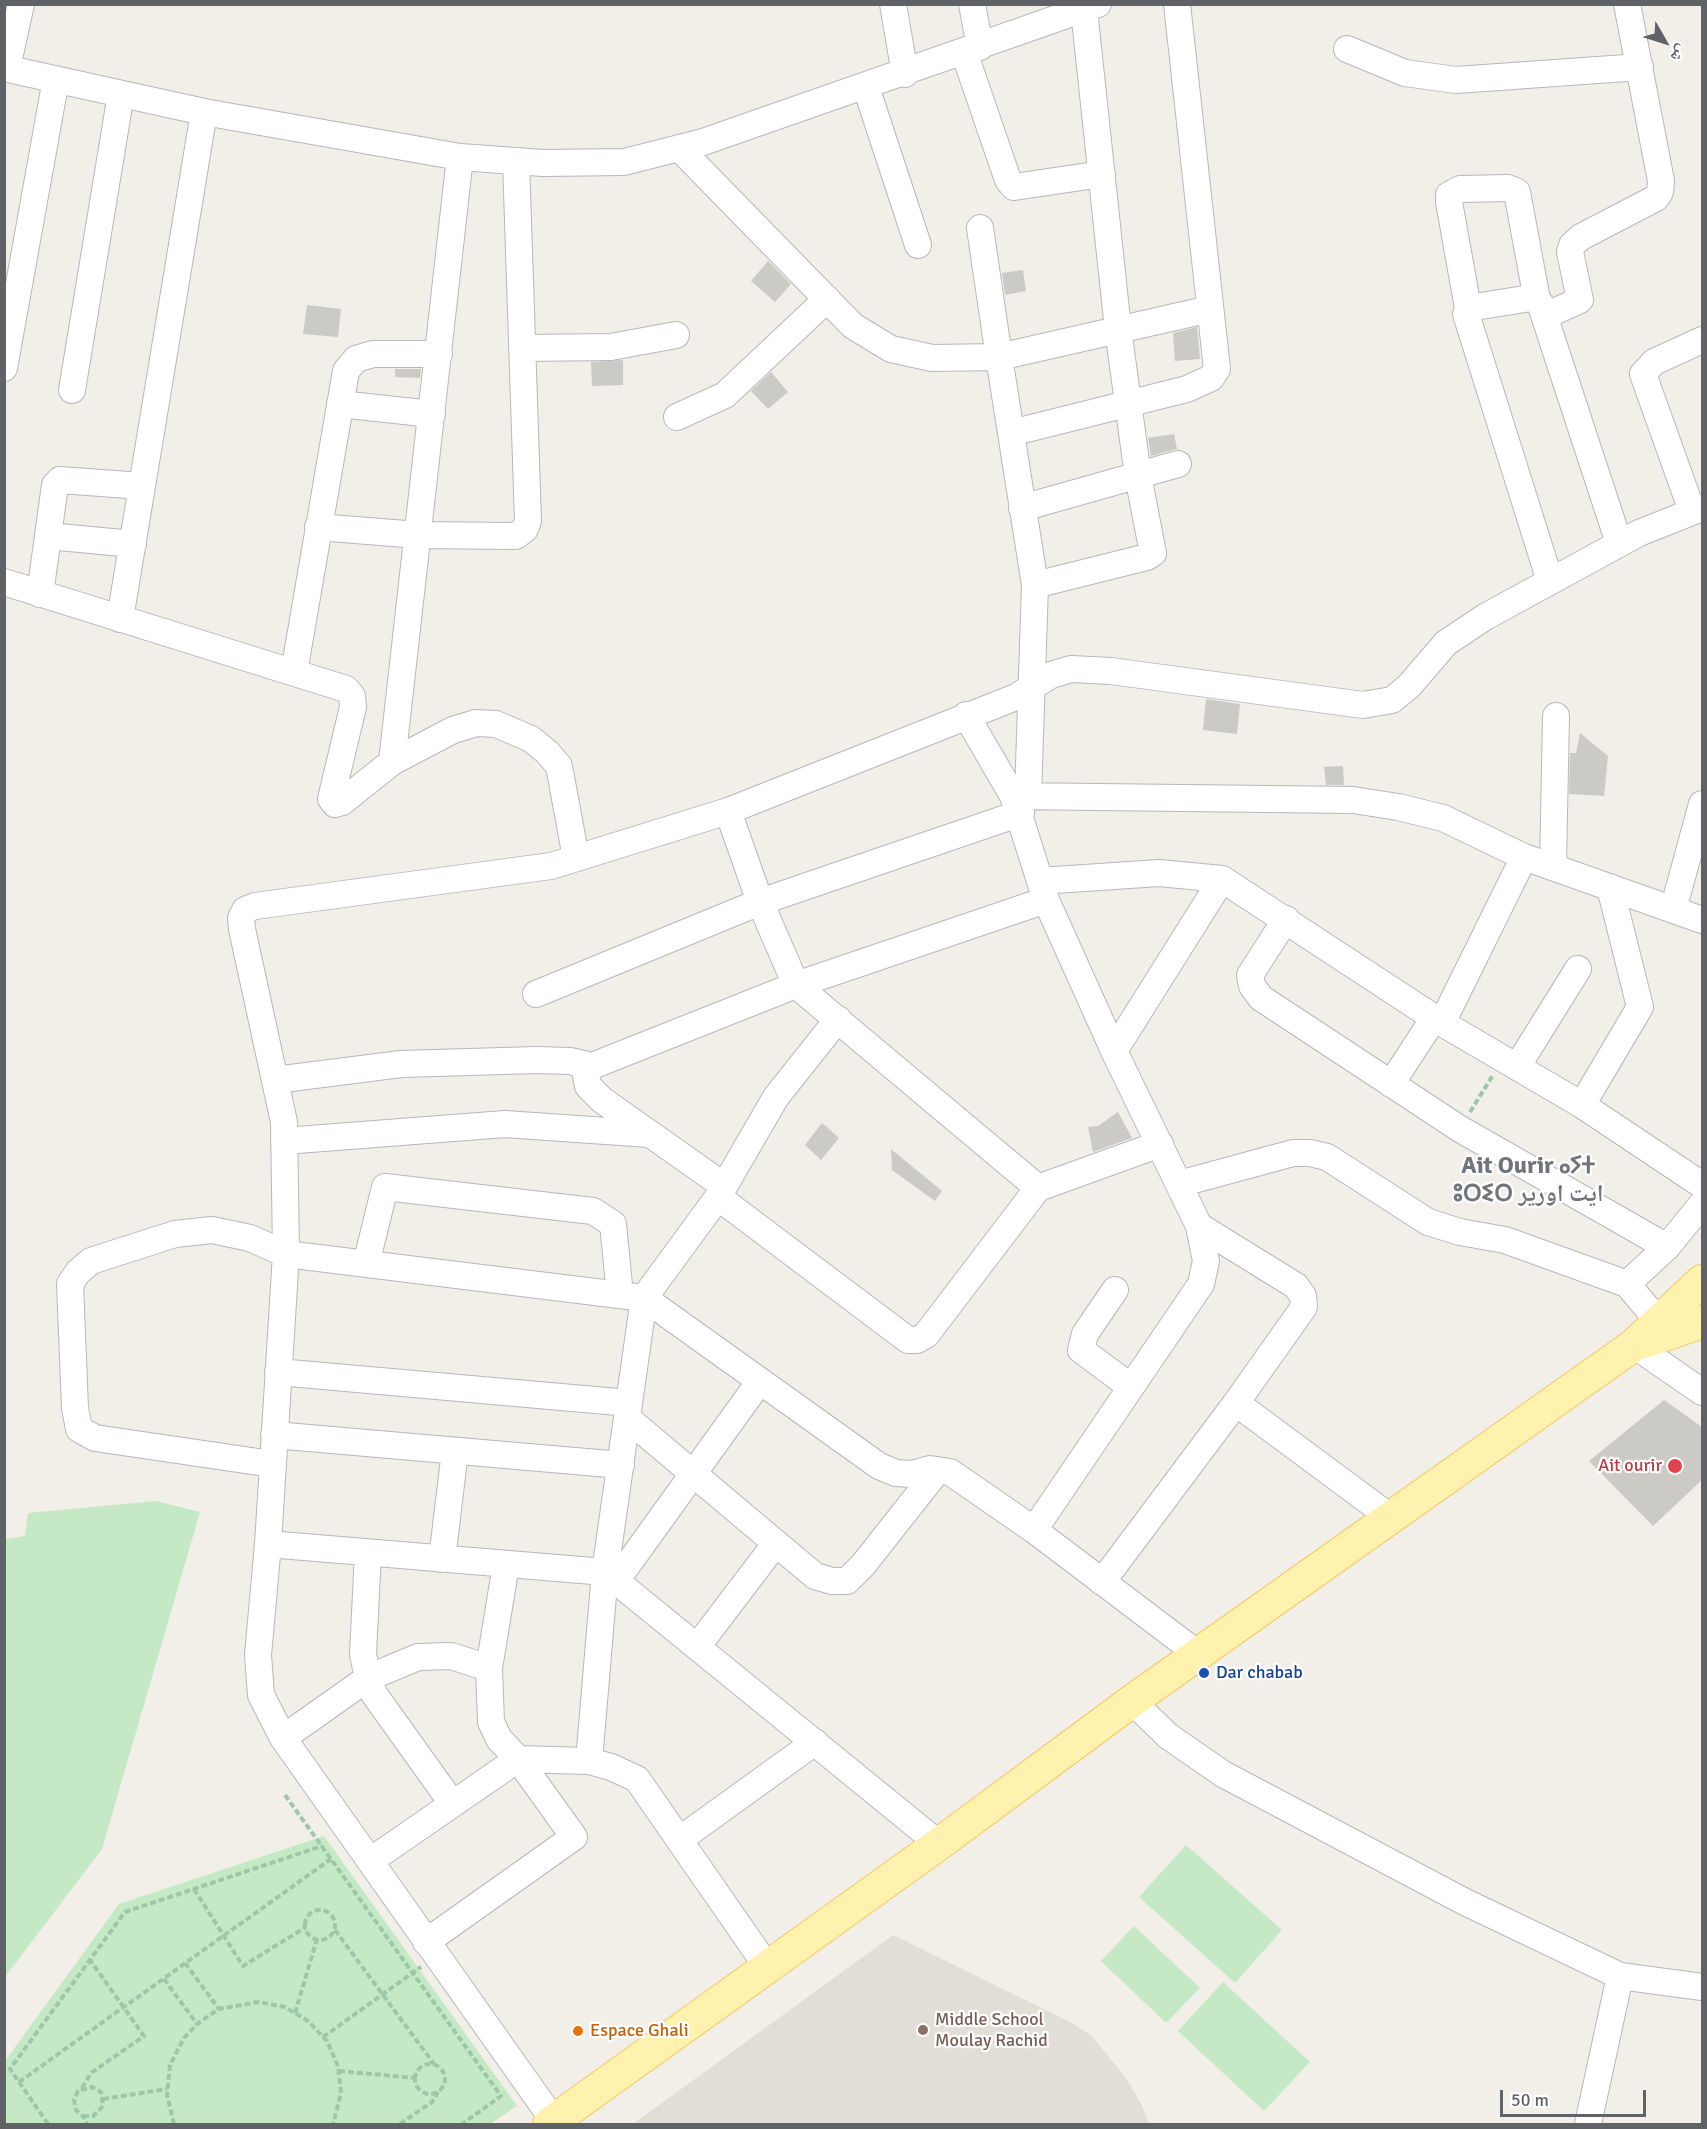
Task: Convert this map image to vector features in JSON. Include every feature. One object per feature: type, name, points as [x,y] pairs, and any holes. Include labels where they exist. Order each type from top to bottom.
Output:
[{"type":"main road","points":[[551,2123],[939,1845],[1132,1701],[1635,1345],[1702,1281]]},
{"type":"main road","points":[[1635,1345],[1702,1322]]},
{"type":"street","points":[[21,4],[6,68],[204,112],[460,157],[516,161],[624,162],[679,148],[905,74],[972,50],[1051,13],[1091,7],[1101,174],[1118,329],[1127,404],[1152,553],[1147,557],[1035,585]]},
{"type":"street","points":[[893,4],[905,74]]},
{"type":"street","points":[[972,4],[972,50],[1008,180],[1014,187],[1101,174]]},
{"type":"street","points":[[1011,433],[1187,389],[1211,378],[1217,369],[1177,4]]},
{"type":"street","points":[[1468,308],[1541,308],[1580,300],[1570,252],[1572,245],[1581,237],[1656,198],[1660,192],[1661,181],[1627,4]]},
{"type":"street","points":[[1347,49],[1406,73],[1456,80],[1640,67]]},
{"type":"street","points":[[4,368],[56,79]]},
{"type":"street","points":[[866,87],[918,245]]},
{"type":"street","points":[[72,390],[121,94]]},
{"type":"street","points":[[120,619],[204,112]]},
{"type":"street","points":[[679,148],[853,326],[891,349],[932,358],[999,357],[1210,309]]},
{"type":"street","points":[[392,762],[460,157]]},
{"type":"street","points":[[318,527],[418,535],[516,536],[525,529],[528,521],[516,161]]},
{"type":"street","points":[[1550,581],[1466,314],[1468,308],[1449,202],[1449,195],[1460,189],[1508,188],[1517,192],[1541,308],[1619,543]]},
{"type":"street","points":[[980,228],[1035,585],[1032,688],[1021,802]]},
{"type":"street","points":[[677,417],[725,395],[826,299]]},
{"type":"street","points":[[522,348],[611,347],[676,335]]},
{"type":"street","points":[[551,2123],[283,1737],[261,1695],[258,1655],[268,1544],[286,1254],[284,1122],[242,929],[241,918],[245,910],[255,906],[551,866],[728,811],[1032,688],[1051,675],[1071,669],[1111,671],[1364,705],[1392,700],[1409,686],[1446,643],[1485,617],[1619,543],[1697,509],[1643,374],[1654,362],[1702,340]]},
{"type":"street","points":[[294,672],[346,370],[356,359],[373,354],[439,354]]},
{"type":"street","points":[[340,404],[432,414]]},
{"type":"street","points":[[1022,508],[1178,465]]},
{"type":"street","points":[[40,594],[55,485],[60,480],[142,486]]},
{"type":"street","points":[[48,536],[133,544]]},
{"type":"street","points":[[4,582],[337,685],[352,696],[353,707],[331,799],[334,804],[342,802],[392,762],[453,730],[476,723],[496,724],[531,739],[548,752],[559,766],[576,858]]},
{"type":"street","points":[[966,715],[1021,802],[1043,891],[1114,1051],[1199,1226],[1206,1261],[1201,1284],[1034,1530]]},
{"type":"street","points":[[1553,866],[1556,716]]},
{"type":"street","points":[[536,994],[760,902],[1021,802],[1353,800],[1443,818],[1524,857],[1702,920]]},
{"type":"street","points":[[728,811],[760,902],[796,985],[1038,1188]]},
{"type":"street","points":[[1673,910],[1701,818]]},
{"type":"street","points":[[1391,1083],[1438,1020],[1524,857]]},
{"type":"street","points":[[275,1080],[400,1065],[537,1060],[570,1061],[592,1066],[1043,891],[1159,873],[1222,879],[1438,1020],[1582,1105],[1702,1185]]},
{"type":"street","points":[[1114,1051],[1222,879]]},
{"type":"street","points":[[1582,1105],[1640,1006],[1610,887]]},
{"type":"street","points":[[1286,919],[1250,975],[1252,986],[1260,998],[1460,1129],[1667,1246]]},
{"type":"street","points":[[1510,1063],[1578,969]]},
{"type":"street","points":[[632,1297],[721,1191],[776,1097],[838,1019]]},
{"type":"street","points":[[592,1066],[586,1076],[588,1086],[602,1100],[651,1134],[908,1340],[917,1340],[926,1335],[1038,1188],[1160,1144]]},
{"type":"street","points":[[284,1141],[506,1124],[651,1134]]},
{"type":"street","points":[[1179,1185],[1293,1153],[1310,1152],[1327,1157],[1428,1222],[1460,1232],[1505,1240],[1627,1284],[1659,1322]]},
{"type":"street","points":[[366,1264],[385,1186],[593,1211],[613,1224],[632,1297],[628,1410],[589,1761]]},
{"type":"street","points":[[1627,1284],[1667,1246],[1702,1204]]},
{"type":"street","points":[[1102,1582],[1236,1403],[1304,1307],[1303,1296],[1296,1286],[1199,1226]]},
{"type":"street","points":[[272,1464],[95,1438],[79,1429],[75,1408],[70,1284],[78,1272],[91,1261],[175,1234],[212,1230],[250,1238],[286,1254],[632,1297],[760,1381],[879,1466],[896,1473],[938,1470],[950,1472],[1034,1530],[1198,1654]]},
{"type":"street","points":[[1115,1290],[1085,1334],[1081,1350],[1131,1387]]},
{"type":"street","points":[[1635,1345],[1702,1392]]},
{"type":"street","points":[[278,1372],[628,1410],[693,1474],[815,1576],[832,1581],[847,1581],[938,1470]]},
{"type":"street","points":[[610,1577],[693,1474],[760,1381]]},
{"type":"street","points":[[1236,1403],[1390,1517]]},
{"type":"street","points":[[274,1435],[621,1465]]},
{"type":"street","points":[[442,1559],[455,1451]]},
{"type":"street","points":[[697,1647],[776,1543]]},
{"type":"street","points":[[268,1544],[610,1577],[939,1845]]},
{"type":"street","points":[[368,1553],[363,1654],[368,1678],[374,1694],[452,1803]]},
{"type":"street","points":[[431,1949],[574,1837],[518,1759],[499,1739],[491,1722],[489,1668],[506,1566]]},
{"type":"street","points":[[283,1737],[368,1678],[418,1656],[451,1656],[489,1668]]},
{"type":"street","points":[[1132,1701],[1167,1736],[1223,1774],[1465,1902],[1620,1976],[1702,1987]]},
{"type":"street","points":[[679,1840],[815,1742]]},
{"type":"street","points":[[370,1861],[518,1759],[589,1761],[611,1767],[637,1779],[768,1968]]},
{"type":"street","points":[[1588,2124],[1620,1976]]},
{"type":"path","points":[[1460,1129],[1510,1063]]},
{"type":"path","points":[[285,1795],[501,2096],[462,2124]]},
{"type":"path","points":[[48,2124],[10,2069],[125,1912],[322,1846]]},
{"type":"path","points":[[19,2082],[331,1859]]},
{"type":"path","points":[[194,1889],[243,1966],[306,1927]]},
{"type":"path","points":[[335,1930],[329,1937],[317,1940],[308,1934],[306,1927],[310,1914],[324,1910],[335,1920],[335,1930],[434,2064],[444,2074],[444,2084],[432,2102],[400,2124]]},
{"type":"path","points":[[295,2013],[317,1940]]},
{"type":"path","points":[[323,2037],[413,1973],[431,1949]]},
{"type":"path","points":[[87,2124],[76,2110],[74,2100],[91,2073],[144,2036],[90,1960]]},
{"type":"path","points":[[185,1963],[219,2009]]},
{"type":"path","points":[[164,1979],[197,2024]]},
{"type":"path","points":[[174,2124],[167,2089],[170,2065],[184,2038],[197,2024],[219,2009],[258,2002],[285,2007],[308,2021],[323,2037],[339,2071],[341,2093],[333,2124]]},
{"type":"path","points":[[415,2078],[423,2065],[434,2064]]},
{"type":"path","points":[[339,2071],[415,2078]]},
{"type":"path","points":[[415,2078],[421,2091],[430,2094],[439,2091]]},
{"type":"path","points":[[82,2088],[97,2089],[103,2099],[103,2106],[97,2114],[83,2116]]},
{"type":"path","points":[[103,2099],[167,2089]]},
{"type":"shaded area","name":"Middle School Moulay Rachid","points":[[893,1935],[1072,2023],[1092,2036],[1126,2078],[1149,2124],[633,2124]]},
{"type":"green space","points":[[156,1501],[200,1512],[102,1849],[5,1977],[5,1539],[25,1536],[28,1513]]},
{"type":"green space","points":[[324,1836],[517,2106],[490,2124],[5,2124],[5,2061],[119,1904]]},
{"type":"green space","points":[[1186,1845],[1282,1930],[1235,1983],[1139,1897]]},
{"type":"green space","points":[[1134,1926],[1200,1988],[1166,2023],[1101,1961]]},
{"type":"green space","points":[[1223,1982],[1310,2062],[1264,2111],[1178,2031]]},
{"type":"building","points":[[768,261],[791,284],[775,302],[751,281]]},
{"type":"building","points":[[1023,270],[1026,291],[1005,295],[1002,273]]},
{"type":"building","points":[[307,305],[341,309],[338,337],[303,334]]},
{"type":"building","points":[[1197,327],[1200,359],[1175,361],[1173,333]]},
{"type":"building","points":[[623,360],[623,385],[592,386],[591,362]]},
{"type":"building","points":[[395,369],[421,369],[420,378],[395,377]]},
{"type":"building","points":[[771,372],[788,392],[768,409],[751,391]]},
{"type":"building","points":[[1174,434],[1177,449],[1151,456],[1148,438]]},
{"type":"building","points":[[1206,699],[1240,704],[1237,734],[1203,730]]},
{"type":"building","points":[[1580,733],[1608,756],[1604,796],[1569,794],[1570,753],[1576,753]]},
{"type":"building","points":[[1343,766],[1344,785],[1326,785],[1324,767]]},
{"type":"building","points":[[1118,1112],[1132,1138],[1093,1152],[1088,1127],[1098,1126]]},
{"type":"building","points":[[822,1123],[839,1138],[821,1160],[805,1145]]},
{"type":"building","points":[[891,1149],[942,1191],[935,1201],[892,1170]]},
{"type":"building","points":[[1664,1400],[1702,1427],[1702,1480],[1653,1526],[1589,1461]]},
{"type":"place","name":"Ait ourir","points":[[1675,1466]]},
{"type":"place","name":"Dar chabab","points":[[1204,1673]]},
{"type":"place","name":"Middle School Moulay Rachid","points":[[923,2030]]},
{"type":"place","name":"Espace Ghali","points":[[578,2031]]},
{"type":"district","name":"Ait Ourir ⴰⵢⵜ ⵓⵔⵉⵔ ايت اورير","points":[[1528,1181]]}]
